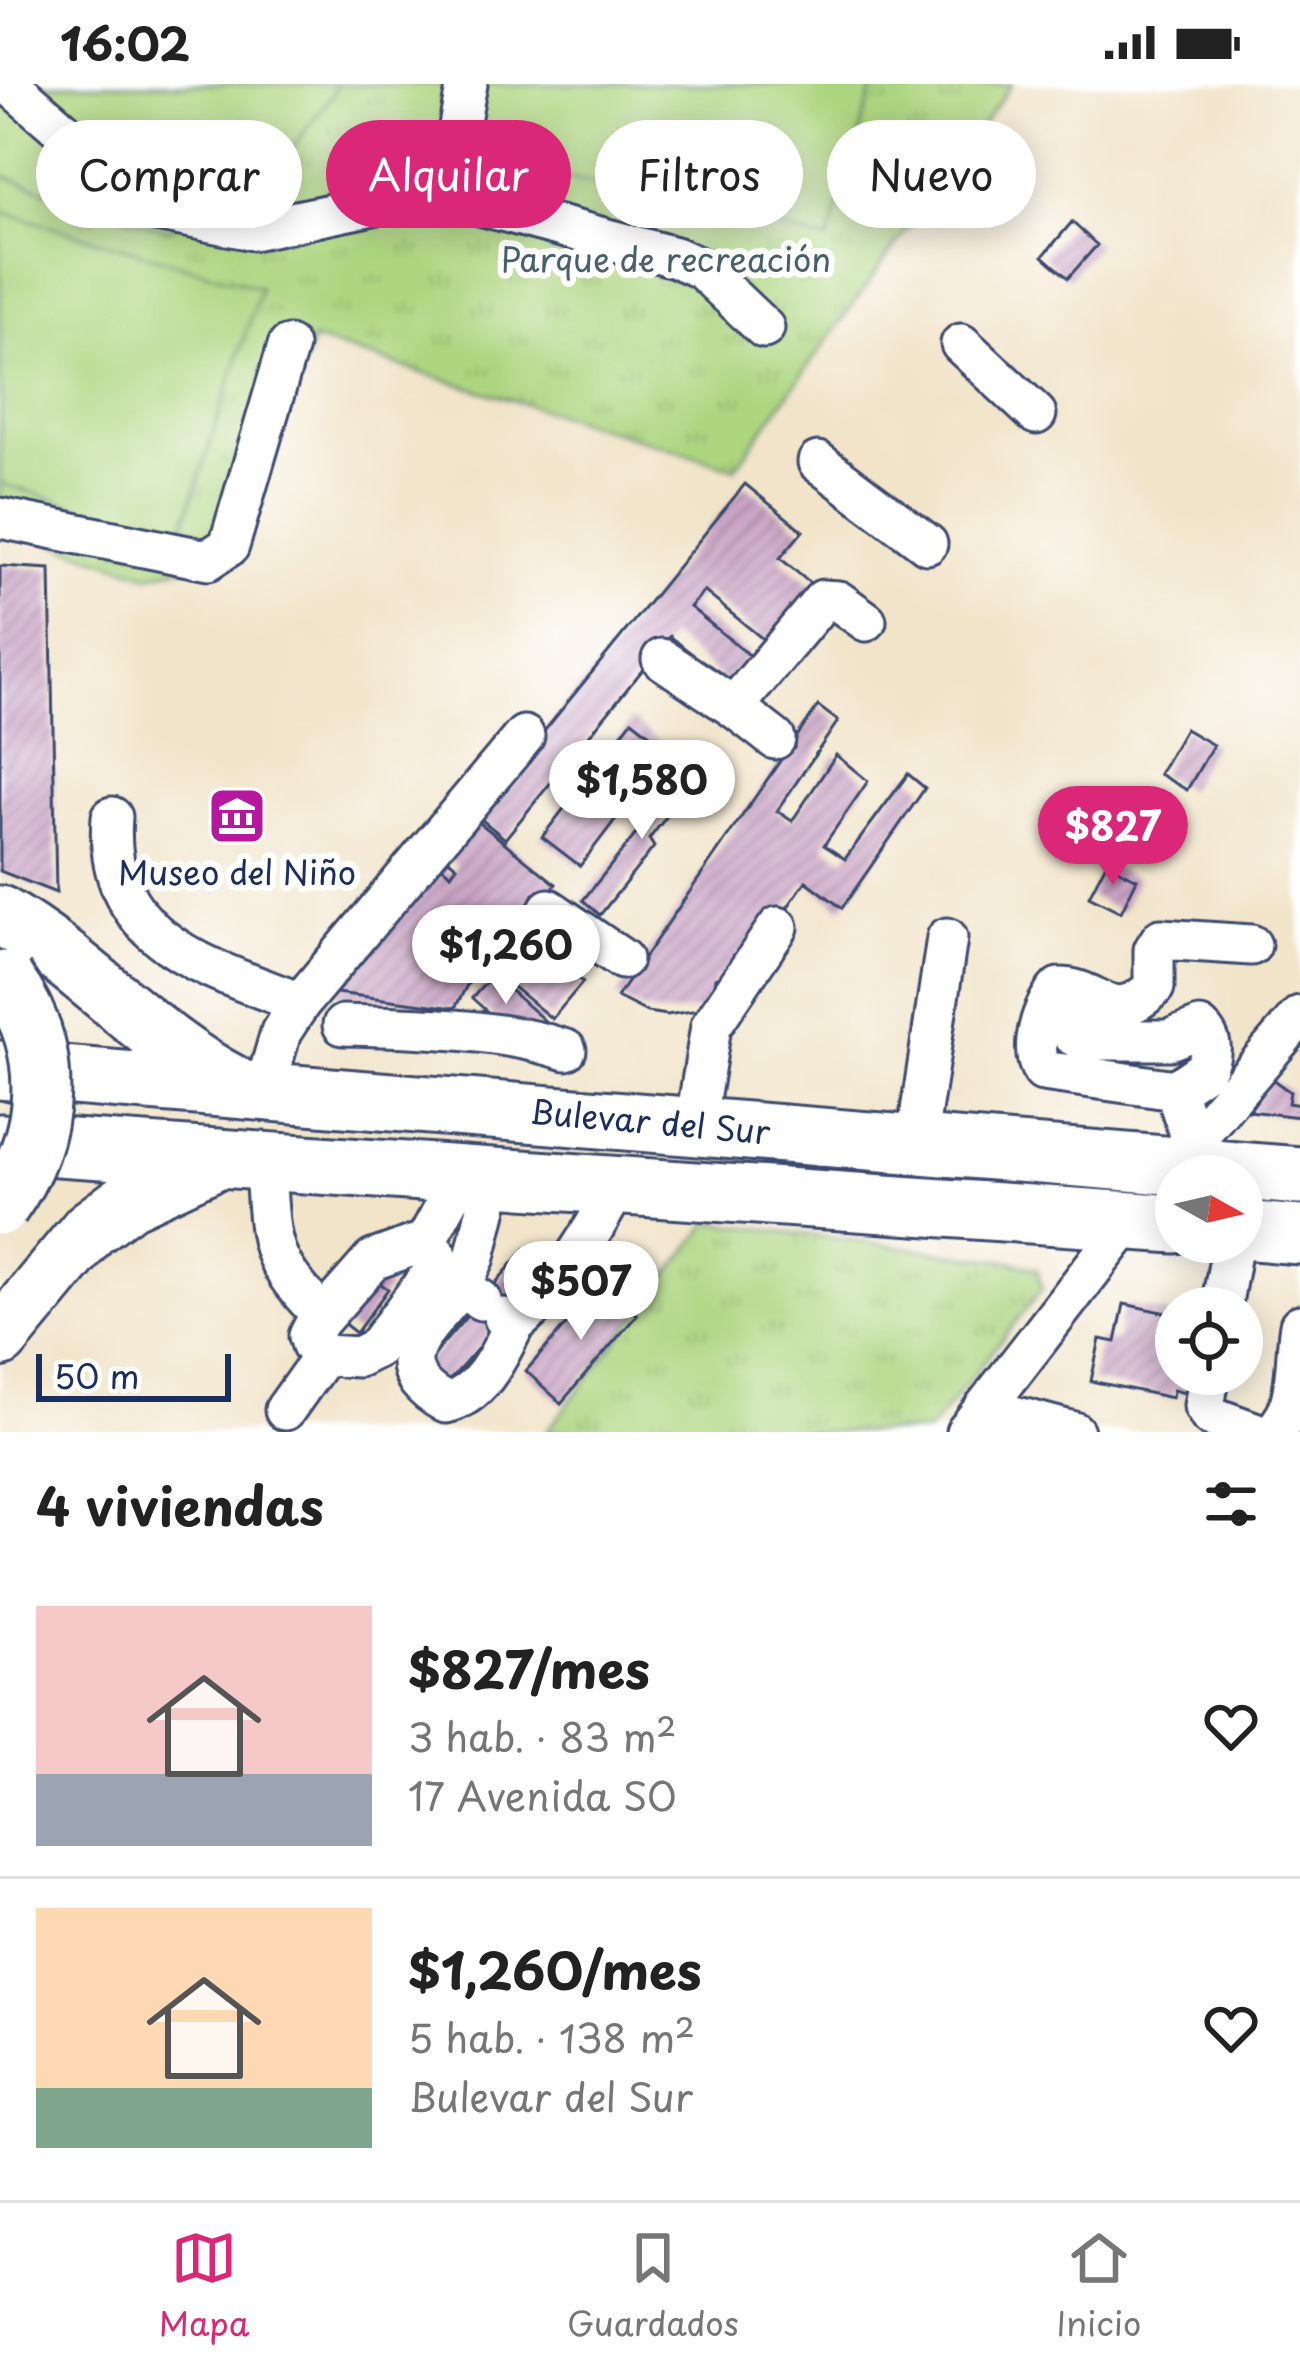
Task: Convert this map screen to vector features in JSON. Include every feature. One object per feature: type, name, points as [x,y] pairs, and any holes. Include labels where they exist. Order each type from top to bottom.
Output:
[{"type":"highway","points":[[0,915],[175,1050],[252,1090]]},
{"type":"highway","points":[[0,1206],[38,1131],[42,1088],[34,1036],[17,997],[2,977]]},
{"type":"highway","name":"Bulevar del Sur","points":[[0,1070],[916,1144],[1182,1154],[1300,1176]]},
{"type":"highway","name":"Bulevar del Sur","points":[[0,1143],[1153,1222]]},
{"type":"highway","points":[[0,1338],[90,1229],[128,1201],[244,1158]]},
{"type":"highway","points":[[1263,1232],[1300,1235]]},
{"type":"street","points":[[9,84],[156,211],[253,230],[326,215]]},
{"type":"street","points":[[459,120],[467,84]]},
{"type":"street","points":[[568,228],[675,256],[702,269],[764,328]]},
{"type":"street","points":[[961,344],[1036,414]]},
{"type":"street","points":[[0,518],[208,560],[229,546],[288,346]]},
{"type":"street","points":[[818,462],[927,544]]},
{"type":"street","points":[[735,708],[824,600],[838,601],[866,621]]},
{"type":"street","points":[[662,659],[775,739]]},
{"type":"street","points":[[252,1090],[300,1003],[524,736]]},
{"type":"street","points":[[112,817],[112,868],[120,889],[152,931],[184,955],[300,1003]]},
{"type":"street","points":[[549,909],[622,959]]},
{"type":"street","points":[[695,1126],[711,1026],[778,927]]},
{"type":"street","points":[[916,1144],[946,938]]},
{"type":"street","points":[[1099,1003],[1083,1014],[1074,1036],[1083,1040],[1168,1040],[1200,1028],[1208,1036],[1211,1046],[1204,1070],[1174,1090],[1040,1068],[1036,1052],[1054,992],[1059,988],[1085,992],[1099,1003],[1120,1006],[1154,987],[1154,950],[1161,939],[1251,945]]},
{"type":"street","points":[[1182,1154],[1300,1016]]},
{"type":"street","points":[[343,1025],[542,1042],[566,1050]]},
{"type":"street","points":[[1174,1090],[1182,1154]]},
{"type":"street","points":[[244,1158],[272,1252],[288,1280],[324,1335],[358,1357],[376,1348],[434,1269],[437,1255],[426,1241]]},
{"type":"street","points":[[285,1410],[324,1335],[373,1260],[426,1241],[479,1174]]},
{"type":"street","points":[[479,1174],[475,1257],[490,1308],[546,1298],[595,1228],[618,1185]]},
{"type":"street","points":[[975,1420],[1153,1222]]},
{"type":"street","points":[[1273,1432],[1284,1424],[1291,1406],[1300,1325]]},
{"type":"street","points":[[1206,1395],[1204,1406],[1210,1416],[1254,1432]]},
{"type":"street","points":[[975,1420],[1074,1432]]},
{"type":"green space","name":"Parque de recreación","points":[[0,84],[1012,84],[986,120],[827,120],[827,228],[908,228],[735,468],[314,340],[213,560],[149,575],[0,526]]},
{"type":"green space","points":[[0,84],[336,84],[302,135],[302,120],[36,120],[36,187],[0,175]]},
{"type":"green space","points":[[470,84],[874,84],[863,120],[827,120],[827,228],[832,228],[828,241],[774,228],[803,228],[803,120],[595,120],[595,185],[571,179],[571,120],[460,120]]},
{"type":"green space","points":[[0,211],[36,222],[36,228],[57,228],[260,288],[180,538],[0,483]]},
{"type":"green space","points":[[710,1222],[1013,1262],[1037,1269],[1042,1289],[928,1432],[546,1432]]},
{"type":"building","points":[[1072,222],[1097,245],[1068,278],[1043,256]]},
{"type":"building","points":[[745,484],[803,531],[780,558],[816,588],[770,645],[704,591],[690,607],[755,660],[732,687],[670,636],[505,839],[476,815]]},
{"type":"building","points":[[0,566],[50,569],[56,893],[0,871]]},
{"type":"building","points":[[818,706],[838,721],[777,811],[792,821],[836,755],[868,781],[824,845],[845,859],[908,774],[925,788],[842,908],[806,881],[745,968],[715,978],[711,1008],[667,1015],[647,1012],[617,997]]},
{"type":"building","points":[[632,720],[669,749],[580,866],[542,837]]},
{"type":"building","points":[[1185,729],[1213,745],[1187,790],[1159,774]]},
{"type":"building","points":[[704,749],[713,757],[649,839],[654,847],[600,915],[583,900]]},
{"type":"building","points":[[475,819],[556,884],[529,917],[515,906],[501,924],[510,931],[467,985],[455,1008],[336,993],[440,865],[451,874],[457,866],[445,856]]},
{"type":"building","points":[[1106,863],[1137,879],[1121,912],[1089,896]]},
{"type":"building","points":[[521,931],[583,982],[552,1019],[490,968]]},
{"type":"building","points":[[493,975],[547,1023],[510,1032],[472,998]]},
{"type":"building","points":[[1272,1079],[1290,1092],[1288,1103],[1300,1105],[1300,1117],[1249,1111]]},
{"type":"building","points":[[525,1249],[547,1269],[446,1385],[423,1367]]},
{"type":"building","points":[[370,1276],[388,1289],[356,1333],[338,1319]]},
{"type":"building","points":[[601,1284],[637,1315],[561,1403],[526,1371]]},
{"type":"building","points":[[1124,1304],[1155,1311],[1155,1394],[1091,1381],[1100,1339],[1116,1342]]},
{"type":"place","name":"Museo del Niño","points":[[237,816]]}]
